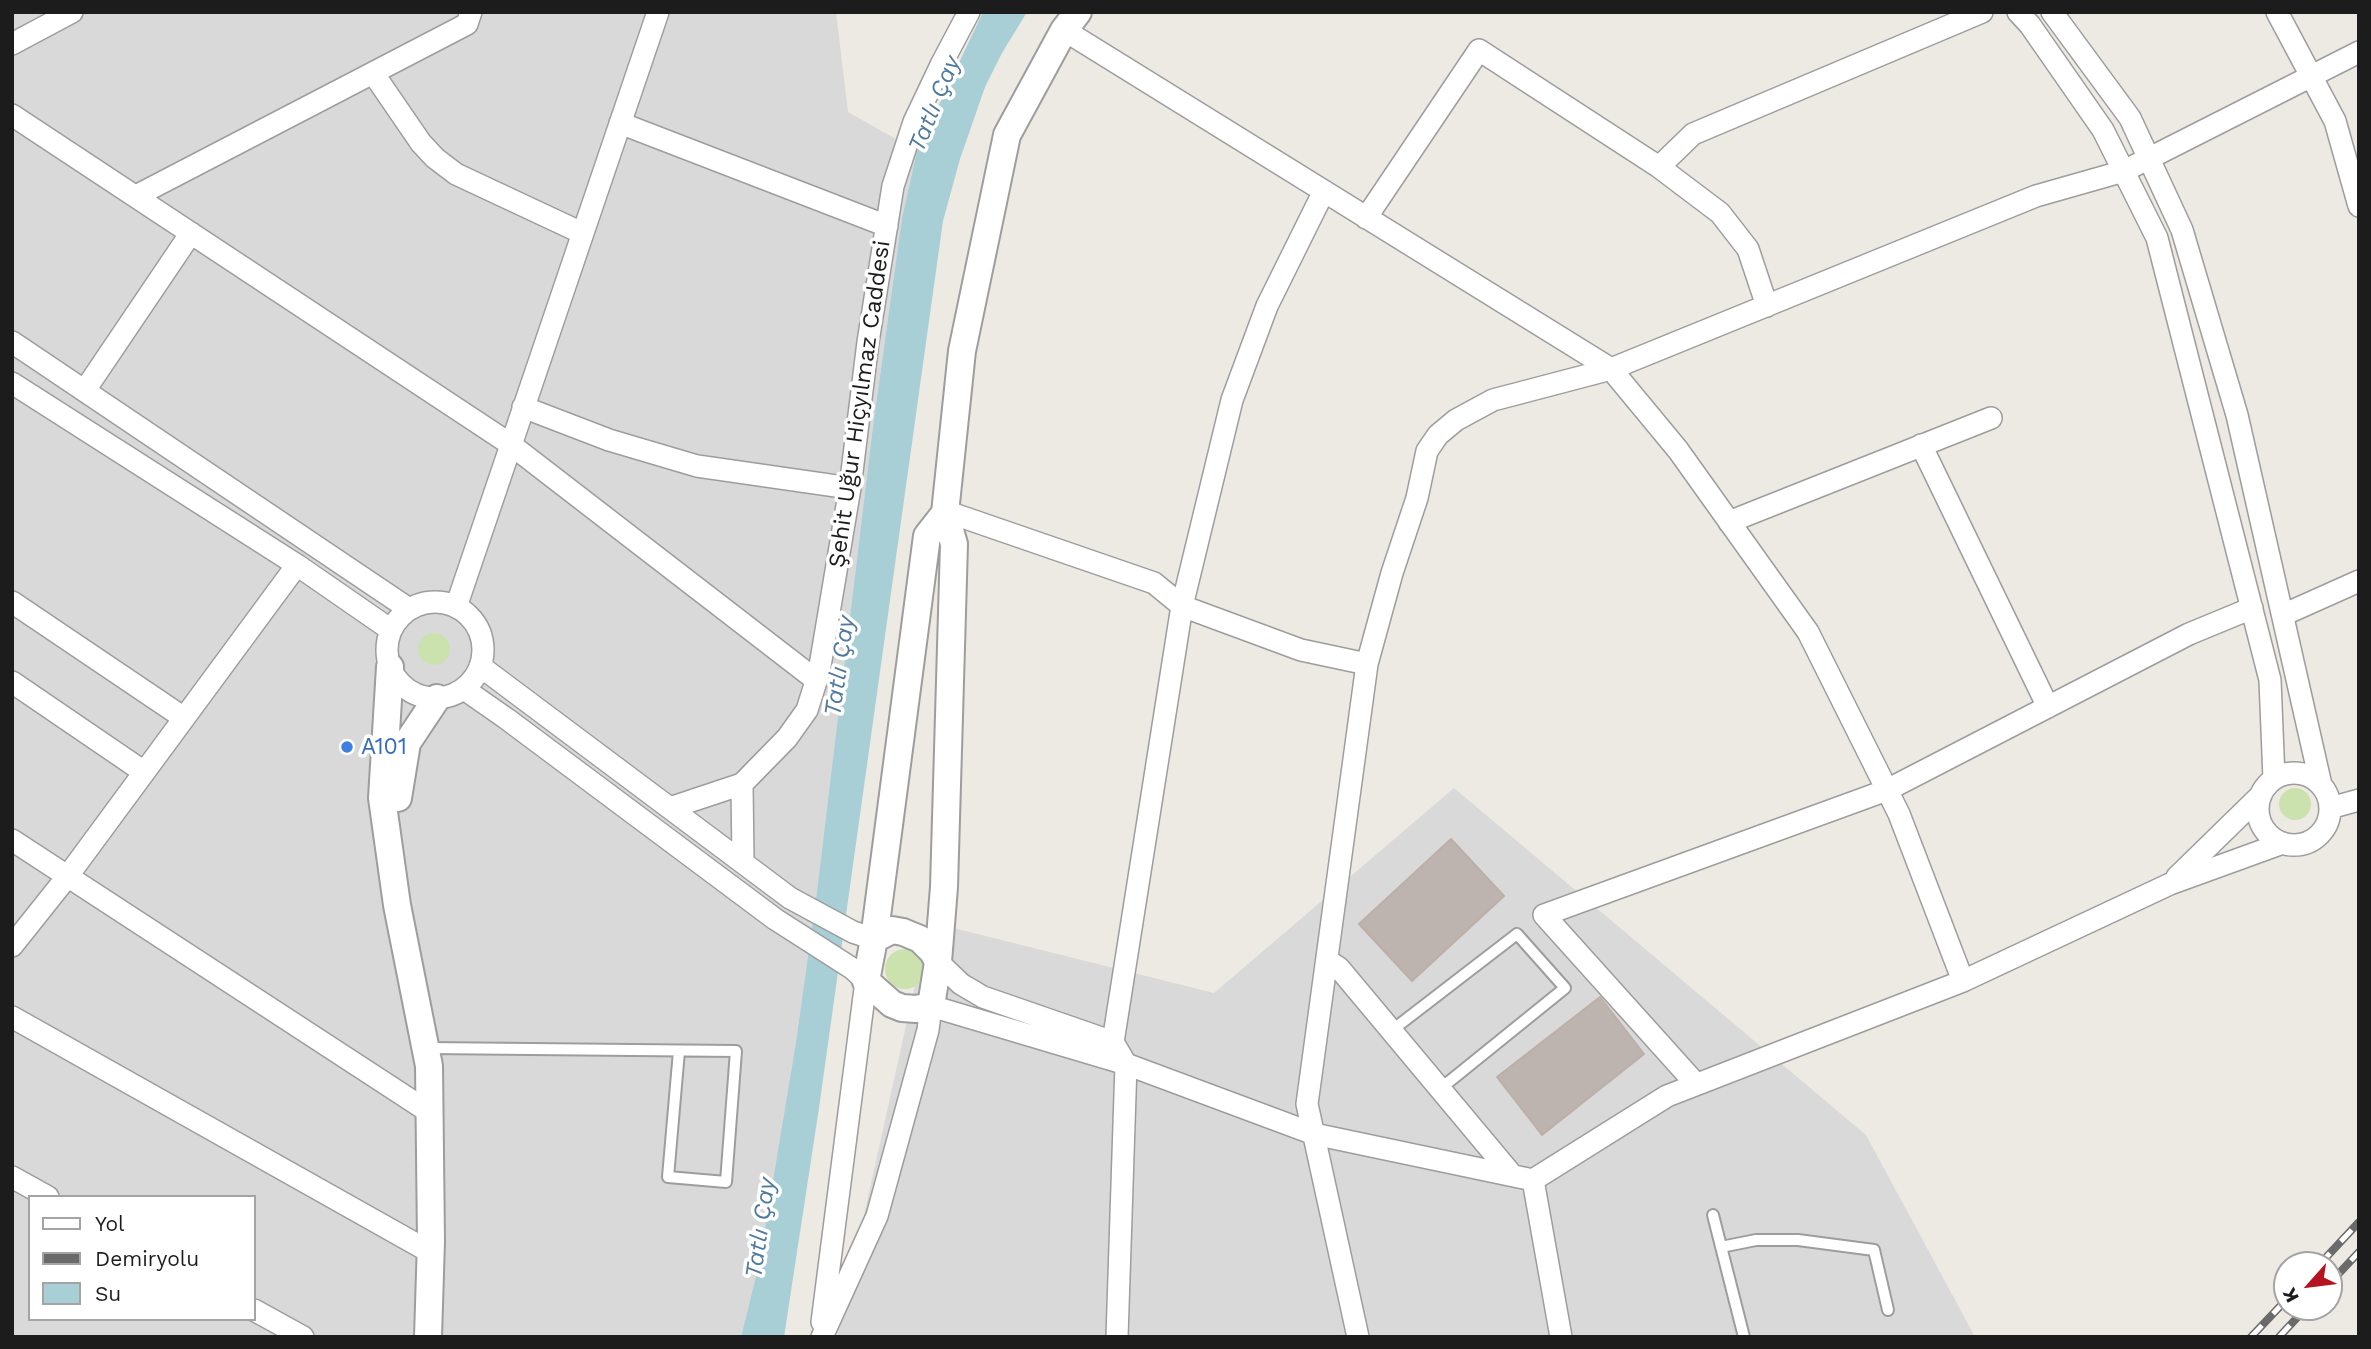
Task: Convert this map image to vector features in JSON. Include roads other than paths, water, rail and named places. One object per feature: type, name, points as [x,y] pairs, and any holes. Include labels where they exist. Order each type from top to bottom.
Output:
[{"type":"street","points":[[12,44],[72,12]]},
{"type":"street","points":[[136,196],[467,24],[471,12]]},
{"type":"street","points":[[456,607],[658,12]]},
{"type":"street","name":"Şehit Uğur Hiçyılmaz Caddesi","points":[[742,784],[794,729],[807,710],[816,680],[850,488],[868,341],[893,186],[914,122],[970,12]]},
{"type":"street","points":[[1659,167],[1693,134],[1982,12]]},
{"type":"street","points":[[2018,12],[2030,25],[2102,130],[2157,238],[2270,680],[2267,787],[2258,807],[2260,819],[2265,830],[2283,843],[2294,845],[2314,838],[2328,820],[2328,796],[2312,778],[2301,773],[2288,773],[2267,787],[2170,884]]},
{"type":"street","points":[[2052,12],[2130,118],[2182,230],[2237,415],[2321,785]]},
{"type":"street","points":[[2277,12],[2335,121],[2359,206]]},
{"type":"street","points":[[821,1337],[877,1216],[929,1030],[944,887],[954,544],[945,512],[962,351],[1007,135],[1071,21],[1324,191],[1611,369],[1678,450],[1808,632],[1899,814],[1963,982]]},
{"type":"street","points":[[1366,218],[1479,50],[1659,167],[1720,214],[1748,249],[1767,306]]},
{"type":"street","points":[[1358,1337],[1307,1104],[1367,664],[1392,573],[1417,498],[1427,451],[1438,435],[1456,420],[1493,400],[1611,369],[2036,196],[2124,171],[2359,52]]},
{"type":"street","points":[[373,73],[421,143],[435,158],[456,174],[582,233]]},
{"type":"street","points":[[12,114],[510,444],[816,680]]},
{"type":"street","points":[[620,122],[887,226]]},
{"type":"street","points":[[1117,1337],[1126,1064],[1113,1042],[1182,606],[1232,400],[1267,306],[1324,191]]},
{"type":"street","points":[[85,390],[191,233]]},
{"type":"street","points":[[12,342],[409,609]]},
{"type":"street","points":[[12,383],[297,565],[391,630]]},
{"type":"street","points":[[523,407],[609,440],[697,466],[850,488]]},
{"type":"street","points":[[1730,522],[1991,418]]},
{"type":"street","points":[[1921,445],[2048,707]]},
{"type":"street","points":[[945,512],[1154,583],[1182,606],[1301,650],[1367,664]]},
{"type":"street","points":[[821,1337],[860,975],[927,536],[945,512]]},
{"type":"street","points":[[12,946],[67,877],[297,565]]},
{"type":"street","points":[[2283,615],[2359,581]]},
{"type":"street","points":[[12,602],[184,718]]},
{"type":"street","points":[[390,667],[398,681],[409,691],[422,697],[451,696],[464,689],[475,677],[480,666],[483,646],[479,630],[470,616],[456,607],[440,602],[424,603],[409,609],[397,620],[391,630],[387,651],[390,667],[382,798],[397,905],[429,1066],[428,1337]]},
{"type":"street","points":[[1696,1084],[1544,915],[1887,790],[2189,634],[2252,608]]},
{"type":"street","points":[[480,666],[790,898],[867,936],[892,930],[920,939],[933,952],[938,962],[961,984],[983,997],[1113,1042]]},
{"type":"street","points":[[12,682],[144,772]]},
{"type":"street","points":[[464,689],[796,932],[860,975],[892,1004],[916,1009],[931,1006],[1126,1064],[1314,1134],[1533,1180],[1667,1096],[1963,982],[2170,884],[2283,843]]},
{"type":"street","points":[[397,905],[398,786],[402,764],[407,743],[437,698]]},
{"type":"street","points":[[670,808],[742,784],[743,862]]},
{"type":"street","points":[[2330,808],[2359,800]]},
{"type":"street","points":[[12,840],[429,1112]]},
{"type":"street","points":[[1327,960],[1339,968],[1512,1175]]},
{"type":"street","points":[[12,1017],[430,1252]]},
{"type":"street","points":[[12,1177],[44,1195]]},
{"type":"street","points":[[1533,1180],[1561,1337]]},
{"type":"street","points":[[256,1311],[303,1337]]},
{"type":"lane","points":[[1391,1031],[1517,934],[1565,988],[1440,1089]]},
{"type":"lane","points":[[426,1048],[736,1051],[726,1182],[668,1177],[678,1051]]},
{"type":"lane","points":[[1713,1215],[1744,1337]]},
{"type":"lane","points":[[1720,1247],[1756,1240],[1798,1240],[1874,1250],[1888,1310]]},
{"type":"water","points":[[983,12],[1027,12],[985,87],[960,159],[943,221],[819,1108],[784,1337],[741,1337],[759,1264],[796,1042],[817,891],[873,426],[902,218],[917,151]]},
{"type":"railway","points":[[2332,1251],[2359,1222]]},
{"type":"railway","points":[[2343,1269],[2359,1252]]},
{"type":"railway","points":[[2251,1337],[2273,1314]]},
{"type":"railway","points":[[2279,1337],[2294,1321]]},
{"type":"place","name":"A101","points":[[347,747]]},
{"type":"water label","name":"Tatlı Çay","points":[[935,104]]},
{"type":"water label","name":"Tatlı Çay","points":[[840,666]]},
{"type":"water label","name":"Tatlı Çay","points":[[761,1228]]}]
